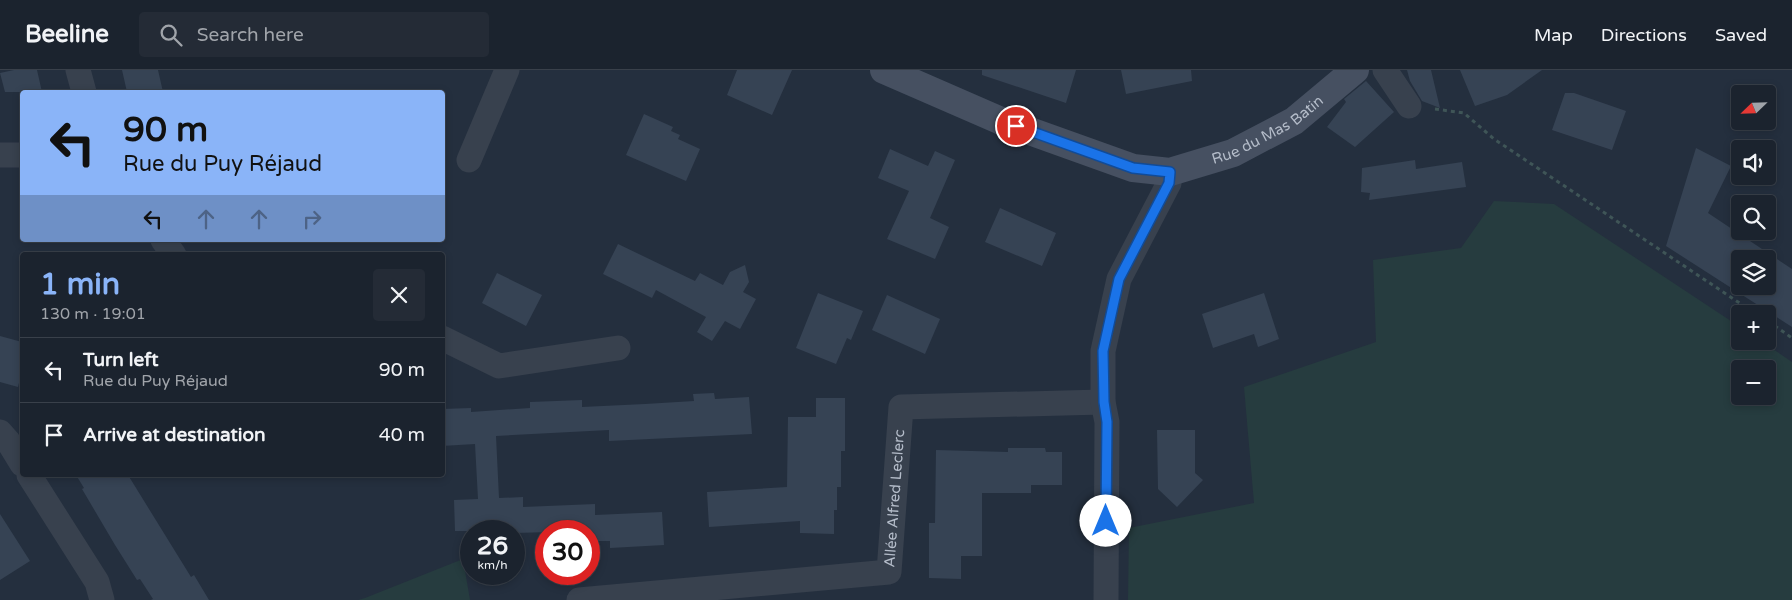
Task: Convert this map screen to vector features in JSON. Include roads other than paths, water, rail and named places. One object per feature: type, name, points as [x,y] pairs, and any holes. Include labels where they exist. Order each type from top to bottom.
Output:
[{"type":"street","points":[[78,70],[83,90]]},
{"type":"street","points":[[469,160],[507,70]]},
{"type":"street","points":[[884,70],[999,120],[1124,165],[1133,168],[1170,172],[1169,183],[1119,279],[1103,351],[1104,402],[1107,422],[1106,600]]},
{"type":"street","name":"Rue du Mas Batin","points":[[1170,172],[1233,153],[1294,121],[1355,70]]},
{"type":"street","points":[[1384,70],[1409,106]]},
{"type":"street","points":[[0,155],[20,155]]},
{"type":"street","points":[[445,339],[499,366],[618,348]]},
{"type":"street","name":"Allée Alfred Leclerc","points":[[579,600],[889,572],[901,407],[1104,402]]},
{"type":"street","points":[[0,432],[20,461]]},
{"type":"street","points":[[30,477],[97,582],[102,600]]}]
